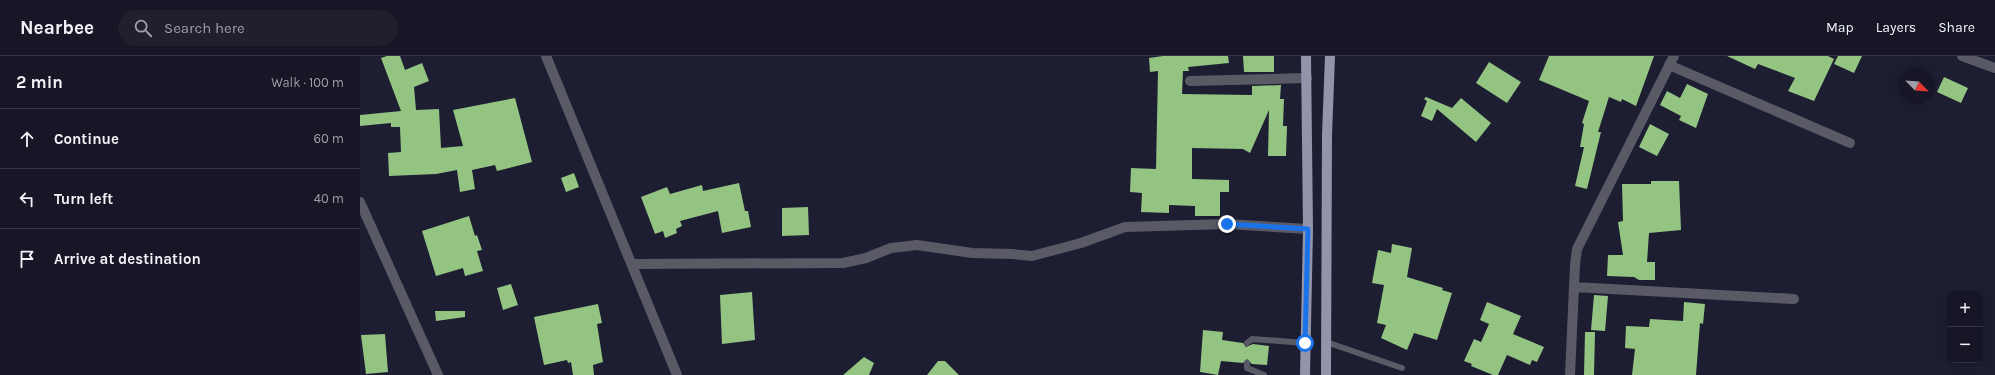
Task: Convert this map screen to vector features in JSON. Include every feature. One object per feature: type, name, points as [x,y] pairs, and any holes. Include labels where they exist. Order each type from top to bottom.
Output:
[{"type":"main road","points":[[1305,375],[1308,229],[1306,56]]},
{"type":"main road","points":[[1326,375],[1327,135],[1330,56]]},
{"type":"street","points":[[546,56],[677,375]]},
{"type":"street","points":[[1570,375],[1577,249],[1583,234],[1674,56]]},
{"type":"street","points":[[1962,56],[1995,68]]},
{"type":"street","points":[[1669,65],[1850,143]]},
{"type":"street","points":[[1190,82],[1307,78]]},
{"type":"street","points":[[360,202],[438,375]]},
{"type":"street","points":[[632,264],[843,263],[866,258],[891,248],[917,245],[972,253],[1032,256],[1081,243],[1125,227],[1227,224],[1308,229]]},
{"type":"street","points":[[1574,287],[1794,299]]},
{"type":"lane","points":[[1247,344],[1252,339],[1305,343]]},
{"type":"lane","points":[[1326,342],[1402,368]]},
{"type":"lane","points":[[1247,363],[1247,368],[1250,371],[1264,375]]},
{"type":"building","points":[[387,56],[400,56],[405,70],[422,63],[429,81],[414,87],[416,110],[439,109],[441,148],[463,146],[453,110],[515,98],[532,162],[497,171],[495,165],[472,170],[475,189],[460,192],[457,170],[436,174],[389,176],[388,153],[401,152],[400,127],[391,127],[391,123],[360,126],[360,115],[401,111],[381,58]]},
{"type":"building","points":[[1163,56],[1228,56],[1229,63],[1188,67],[1189,71],[1183,71],[1182,94],[1252,95],[1252,86],[1281,85],[1280,99],[1284,99],[1283,126],[1287,126],[1286,156],[1268,156],[1269,110],[1250,153],[1243,149],[1192,148],[1192,179],[1229,180],[1229,192],[1220,192],[1220,216],[1195,216],[1195,206],[1169,205],[1169,213],[1141,212],[1142,193],[1130,192],[1131,168],[1156,169],[1158,71],[1150,72],[1149,58]]},
{"type":"building","points":[[1243,56],[1274,56],[1274,72],[1244,72]]},
{"type":"building","points":[[1549,56],[1654,56],[1636,106],[1622,99],[1621,102],[1609,97],[1598,132],[1601,132],[1587,189],[1575,186],[1584,147],[1580,147],[1584,124],[1582,123],[1589,101],[1539,80]]},
{"type":"building","points":[[1727,56],[1828,56],[1834,59],[1814,101],[1788,91],[1795,78],[1758,64],[1755,69]]},
{"type":"building","points":[[1838,56],[1862,56],[1854,73],[1834,64]]},
{"type":"building","points":[[1489,62],[1521,82],[1507,103],[1476,83]]},
{"type":"building","points":[[1944,77],[1968,88],[1961,103],[1937,92]]},
{"type":"building","points":[[1687,84],[1708,94],[1696,128],[1679,120],[1681,116],[1660,105],[1667,91],[1680,98]]},
{"type":"building","points":[[1426,97],[1452,108],[1461,98],[1491,123],[1476,142],[1437,109],[1432,121],[1421,116],[1427,101],[1424,99]]},
{"type":"building","points":[[1650,124],[1669,134],[1657,156],[1639,147]]},
{"type":"building","points":[[574,173],[579,187],[566,192],[561,178]]},
{"type":"building","points":[[1651,181],[1679,181],[1681,230],[1649,233],[1647,262],[1655,262],[1655,280],[1639,280],[1634,277],[1607,276],[1608,255],[1623,255],[1618,222],[1623,221],[1622,184],[1651,184]]},
{"type":"building","points":[[739,183],[745,211],[748,211],[751,227],[722,233],[718,211],[680,221],[682,226],[676,229],[677,233],[665,238],[663,231],[655,234],[641,197],[667,187],[670,194],[702,185],[703,191]]},
{"type":"building","points":[[808,207],[809,235],[782,236],[782,208]]},
{"type":"building","points":[[469,216],[475,236],[477,235],[482,250],[477,251],[483,271],[465,276],[463,268],[436,276],[422,231]]},
{"type":"building","points":[[1392,244],[1412,248],[1407,277],[1443,288],[1442,290],[1452,293],[1437,340],[1414,333],[1407,350],[1381,338],[1386,325],[1377,323],[1384,285],[1372,283],[1378,250],[1391,253]]},
{"type":"building","points":[[511,284],[518,305],[503,310],[497,288]]},
{"type":"building","points":[[752,292],[755,340],[722,344],[720,295]]},
{"type":"building","points":[[1594,295],[1608,296],[1605,331],[1591,330]]},
{"type":"building","points":[[1487,302],[1521,316],[1513,334],[1544,347],[1537,362],[1532,360],[1530,365],[1507,355],[1498,375],[1493,375],[1471,366],[1472,364],[1464,361],[1474,339],[1481,342],[1489,324],[1480,320]]},
{"type":"building","points":[[1684,302],[1705,304],[1703,324],[1700,323],[1696,375],[1632,375],[1635,349],[1625,348],[1626,326],[1649,327],[1650,319],[1683,321]]},
{"type":"building","points":[[598,304],[602,323],[597,324],[603,362],[593,365],[594,375],[573,375],[571,362],[568,363],[567,360],[544,365],[534,317]]},
{"type":"building","points":[[435,311],[465,311],[465,317],[436,321]]},
{"type":"building","points":[[1203,330],[1223,332],[1222,340],[1243,343],[1246,347],[1253,344],[1269,346],[1267,365],[1252,364],[1247,359],[1243,363],[1221,361],[1218,375],[1200,372]]},
{"type":"building","points":[[1585,332],[1595,332],[1594,375],[1584,375]]},
{"type":"building","points":[[385,334],[388,372],[366,374],[361,335]]},
{"type":"building","points":[[864,357],[874,363],[869,375],[843,375]]},
{"type":"building","points":[[938,361],[945,361],[959,375],[927,375]]},
{"type":"route","points":[[1227,224],[1308,229],[1305,343]]}]
